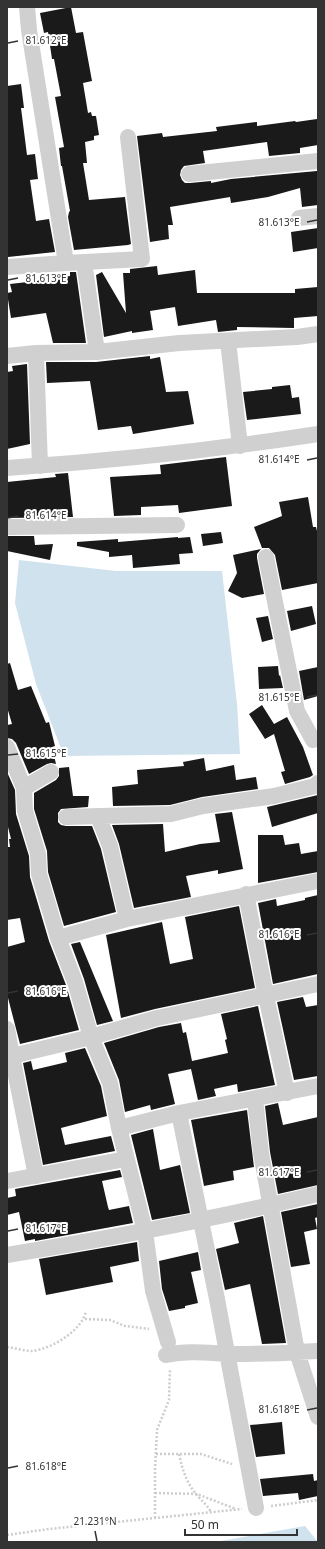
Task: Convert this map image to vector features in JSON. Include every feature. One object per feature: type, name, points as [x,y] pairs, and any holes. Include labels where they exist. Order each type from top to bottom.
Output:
[{"type":"street","points":[[27,7],[29,30],[66,262]]},
{"type":"street","points":[[7,267],[66,262],[142,259],[128,137]]},
{"type":"street","points":[[188,174],[318,162]]},
{"type":"street","points":[[299,218],[318,216]]},
{"type":"street","points":[[84,262],[97,352]]},
{"type":"street","points":[[7,356],[36,353],[97,352],[179,343],[296,337],[318,334]]},
{"type":"street","points":[[228,341],[240,446]]},
{"type":"street","points":[[36,353],[40,466]]},
{"type":"street","points":[[7,468],[240,446],[318,434],[318,438]]},
{"type":"street","points":[[7,527],[176,526]]},
{"type":"street","points":[[266,557],[297,711],[312,740],[318,739]]},
{"type":"street","points":[[7,747],[24,788],[25,811],[38,854],[39,874],[58,938],[74,982],[91,1037],[110,1083],[126,1159],[145,1231],[153,1291],[167,1349],[180,1352],[198,1351],[266,1355],[318,1351]]},
{"type":"street","points":[[24,788],[51,772]]},
{"type":"street","points":[[66,817],[170,814],[203,806],[274,796],[315,786],[318,783]]},
{"type":"street","points":[[98,816],[110,846],[127,919]]},
{"type":"street","points":[[58,938],[127,919],[246,894],[318,881]]},
{"type":"street","points":[[246,894],[287,1093]]},
{"type":"street","points":[[10,1057],[91,1037],[157,1018],[318,984]]},
{"type":"street","points":[[7,1028],[10,1057],[36,1176]]},
{"type":"street","points":[[119,1128],[179,1113],[318,1086]]},
{"type":"street","points":[[255,1099],[261,1153],[298,1352],[318,1417]]},
{"type":"street","points":[[179,1113],[228,1353],[256,1508]]},
{"type":"street","points":[[7,1182],[126,1159]]},
{"type":"street","points":[[7,1255],[145,1231],[271,1206],[318,1194]]},
{"type":"path","points":[[7,1347],[31,1351],[52,1345],[76,1329],[84,1319],[86,1311]]},
{"type":"path","points":[[84,1319],[110,1320],[125,1326],[151,1329]]},
{"type":"path","points":[[155,1518],[157,1430],[169,1400],[170,1371],[167,1349]]},
{"type":"path","points":[[156,1454],[201,1454],[233,1464],[248,1464]]},
{"type":"path","points":[[179,1454],[185,1477],[211,1512]]},
{"type":"path","points":[[155,1492],[197,1494],[238,1510]]},
{"type":"path","points":[[7,1535],[49,1529],[238,1510],[318,1500]]},
{"type":"water","points":[[19,560],[116,571],[222,571],[237,704],[240,754],[64,756],[36,684],[15,603]]},
{"type":"water","points":[[305,1526],[318,1542],[215,1542]]},
{"type":"building","points":[[71,7],[76,33],[83,32],[92,81],[83,83],[88,113],[91,112],[92,116],[96,116],[99,135],[94,136],[94,140],[85,142],[87,163],[83,163],[89,200],[125,197],[131,244],[128,245],[74,250],[68,217],[70,211],[59,148],[64,147],[55,97],[61,96],[54,59],[52,59],[48,32],[44,33],[40,13]]},
{"type":"building","points":[[21,84],[24,108],[21,108],[27,155],[35,154],[38,179],[30,180],[36,221],[49,219],[55,252],[8,257],[7,86]]},
{"type":"building","points":[[317,119],[318,145],[300,148],[300,153],[269,156],[267,142],[203,151],[205,163],[184,166],[180,175],[185,183],[211,181],[211,183],[231,179],[317,171],[318,205],[302,207],[300,188],[268,197],[231,203],[230,197],[170,207],[173,225],[168,225],[169,239],[150,242],[137,136],[162,133],[163,137],[217,131],[216,127],[257,122],[257,126]]},
{"type":"building","points":[[318,228],[318,248],[293,252],[291,232]]},
{"type":"building","points":[[157,266],[158,275],[195,270],[197,293],[295,293],[295,289],[318,287],[318,316],[294,318],[294,328],[237,327],[237,330],[218,332],[216,320],[178,326],[175,307],[150,311],[153,330],[132,333],[132,331],[104,337],[96,275],[102,272],[126,313],[123,273],[130,273],[130,269]]},
{"type":"building","points":[[70,272],[76,272],[86,343],[53,343],[46,313],[11,318],[7,293],[12,292],[10,284],[63,278],[70,276]]},
{"type":"building","points":[[150,356],[150,359],[160,357],[166,392],[188,391],[194,424],[133,434],[131,426],[98,430],[90,381],[47,383],[46,362],[96,362]]},
{"type":"building","points":[[27,364],[30,444],[7,449],[7,372],[13,371],[12,366]]},
{"type":"building","points":[[290,385],[292,398],[299,397],[301,414],[247,420],[243,392],[272,389],[272,387]]},
{"type":"building","points":[[226,457],[232,506],[179,513],[178,505],[141,507],[141,515],[114,516],[110,477],[161,474],[160,465]]},
{"type":"building","points":[[68,473],[73,517],[7,518],[7,482],[56,477],[55,474]]},
{"type":"building","points":[[308,497],[313,527],[316,527],[318,535],[318,583],[282,590],[275,555],[269,548],[262,548],[254,527],[282,516],[279,502]]},
{"type":"building","points":[[221,532],[223,543],[203,546],[201,534]]},
{"type":"building","points":[[7,536],[34,536],[35,545],[53,544],[50,560],[7,551]]},
{"type":"building","points":[[190,537],[193,553],[179,554],[180,564],[133,568],[132,555],[109,557],[109,552],[77,546],[77,542],[118,539],[118,542]]},
{"type":"building","points":[[261,549],[257,554],[257,558],[264,594],[242,598],[228,591],[237,573],[233,555]]},
{"type":"building","points":[[312,606],[316,624],[291,631],[287,611]]},
{"type":"building","points":[[268,616],[273,639],[262,642],[256,618]]},
{"type":"building","points":[[10,663],[18,690],[31,686],[46,723],[49,722],[55,746],[52,747],[56,764],[47,764],[29,774],[16,743],[12,739],[7,738],[7,725],[12,724],[7,707],[7,664]]},
{"type":"building","points":[[278,666],[279,676],[280,675],[283,688],[259,689],[258,667]]},
{"type":"building","points":[[318,667],[318,696],[304,700],[299,671]]},
{"type":"building","points":[[262,705],[274,724],[287,717],[303,747],[313,775],[285,784],[281,772],[285,771],[274,734],[265,739],[249,714]]},
{"type":"building","points":[[204,758],[206,771],[234,765],[236,780],[256,777],[258,789],[202,797],[170,805],[113,806],[112,787],[138,784],[137,770],[184,766],[183,762]]},
{"type":"building","points":[[69,767],[73,796],[89,796],[88,807],[61,809],[58,813],[58,822],[61,825],[66,826],[92,826],[101,849],[116,912],[64,926],[48,872],[47,851],[34,809],[34,793],[56,780],[59,776],[59,768]]},
{"type":"building","points":[[7,772],[15,790],[16,814],[29,856],[30,877],[49,941],[66,985],[79,1030],[20,1044],[7,994],[7,947],[25,942],[20,918],[7,920],[7,847],[10,847],[9,839],[11,839],[7,823]]},
{"type":"building","points":[[318,795],[318,813],[272,827],[267,807]]},
{"type":"building","points":[[232,812],[243,869],[218,874],[218,870],[186,876],[191,897],[134,908],[119,844],[112,825],[163,824],[165,852],[200,844],[220,842],[215,814]]},
{"type":"building","points":[[258,835],[283,835],[285,845],[299,843],[301,854],[318,851],[318,872],[258,883]]},
{"type":"building","points":[[318,895],[318,974],[273,984],[258,903],[276,899],[277,906],[305,900],[305,898]]},
{"type":"building","points":[[239,906],[255,988],[155,1009],[121,1018],[106,935],[162,922],[170,964],[193,959],[185,917]]},
{"type":"building","points":[[80,942],[113,1021],[97,1025],[84,979],[71,944]]},
{"type":"building","points":[[303,997],[306,1007],[318,1005],[318,1076],[294,1080],[277,1002]]},
{"type":"building","points":[[258,1006],[275,1085],[238,1092],[237,1084],[214,1089],[216,1096],[198,1100],[191,1069],[168,1074],[175,1104],[151,1110],[150,1105],[125,1112],[119,1080],[104,1043],[159,1027],[181,1023],[183,1033],[186,1032],[192,1061],[228,1053],[225,1040],[227,1039],[221,1014]]},
{"type":"building","points":[[85,1048],[101,1086],[107,1116],[61,1128],[65,1145],[111,1136],[115,1151],[43,1165],[23,1063],[31,1061],[33,1070],[67,1062],[65,1053]]},
{"type":"building","points":[[278,1103],[283,1125],[318,1117],[318,1185],[278,1194],[270,1152],[265,1106]]},
{"type":"building","points":[[247,1110],[254,1167],[233,1171],[234,1180],[204,1186],[191,1120]]},
{"type":"building","points":[[153,1129],[160,1170],[180,1165],[190,1213],[152,1220],[131,1135]]},
{"type":"building","points":[[120,1170],[122,1177],[102,1181],[108,1207],[109,1210],[129,1206],[133,1223],[35,1241],[35,1239],[25,1241],[19,1212],[7,1215],[7,1198],[16,1196],[15,1189]]},
{"type":"building","points":[[318,1204],[318,1217],[315,1218],[317,1229],[304,1232],[310,1264],[291,1267],[281,1212]]},
{"type":"building","points":[[263,1216],[286,1343],[262,1344],[250,1284],[225,1290],[216,1249],[239,1243],[234,1223]]},
{"type":"building","points":[[137,1242],[139,1261],[110,1267],[113,1282],[46,1295],[39,1259]]},
{"type":"building","points":[[198,1252],[201,1270],[191,1272],[198,1303],[185,1306],[185,1308],[169,1311],[162,1289],[159,1261]]},
{"type":"building","points":[[282,1422],[285,1454],[256,1457],[250,1425]]},
{"type":"building","points":[[313,1474],[314,1481],[318,1480],[318,1496],[299,1500],[298,1493],[263,1496],[260,1479]]}]
